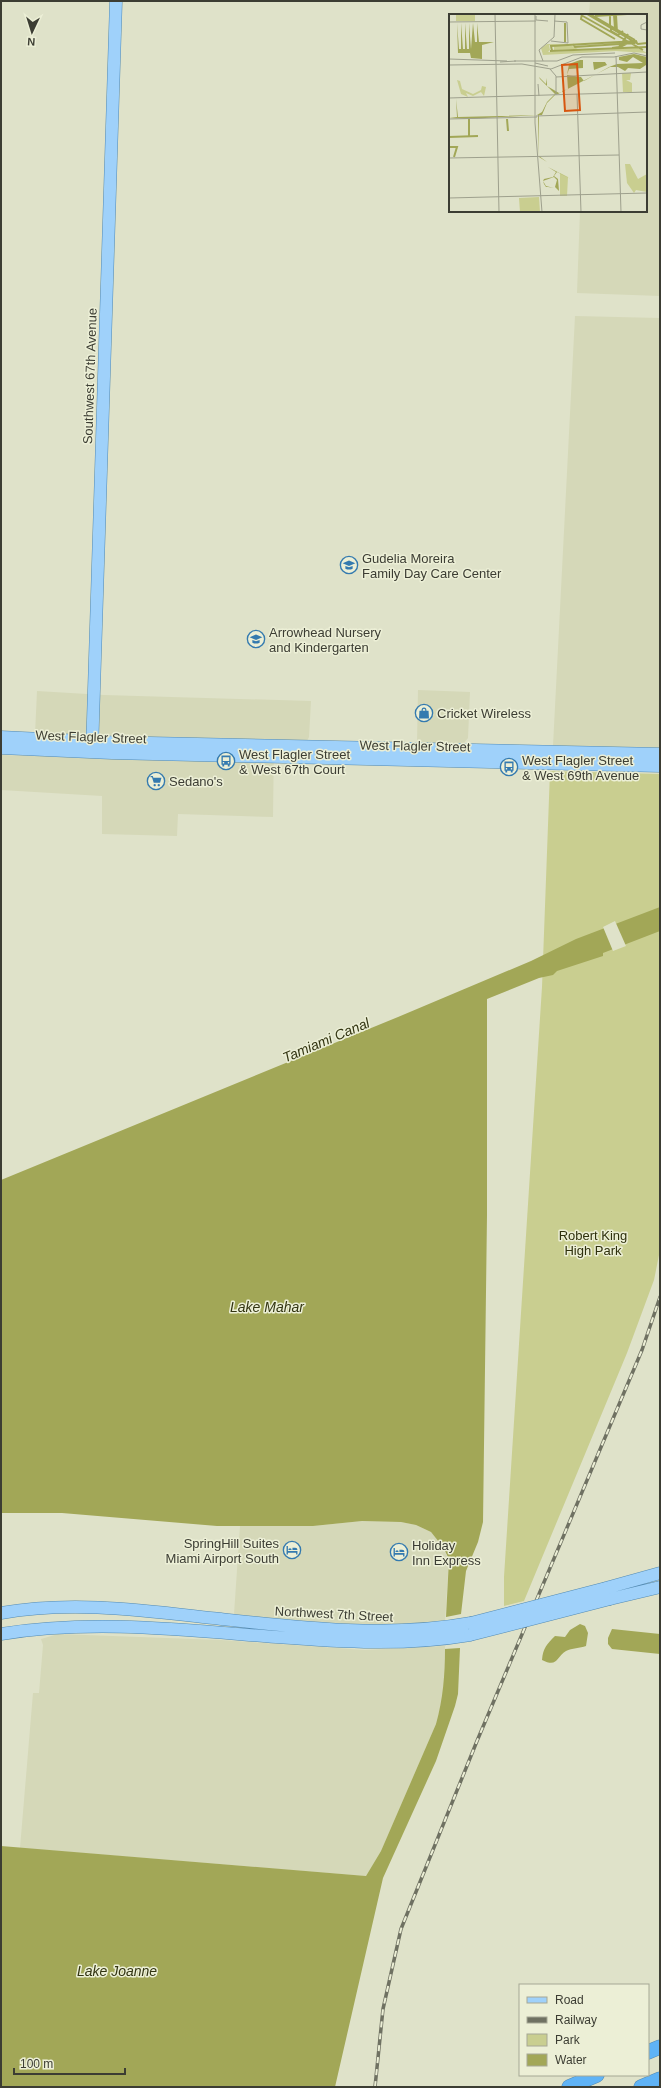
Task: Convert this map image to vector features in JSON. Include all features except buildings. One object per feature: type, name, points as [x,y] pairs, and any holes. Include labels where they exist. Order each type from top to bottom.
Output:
[{"type":"highway","points":[[569,2087],[595,2076]]},
{"type":"highway","points":[[641,2087],[660,2078]]},
{"type":"main road","name":"Southwest 67th Avenue","points":[[92,747],[116,1]]},
{"type":"main road","name":"West Flagler Street","points":[[1,737],[92,747]]},
{"type":"main road","name":"West Flagler Street","points":[[1,748],[92,747],[620,759],[660,754]]},
{"type":"main road","name":"West Flagler Street","points":[[620,759],[660,766]]},
{"type":"main road","name":"Northwest 7th Street","points":[[608,1594],[660,1573]]},
{"type":"main road","name":"Northwest 7th Street","points":[[1,1634],[48,1627],[100,1626],[365,1643],[421,1642],[608,1594],[660,1587]]},
{"type":"main road","name":"Northwest 7th Street","points":[[1,1613],[55,1607],[110,1607],[159,1611],[250,1622],[385,1632],[470,1629]]},
{"type":"shaded area","points":[[590,1],[660,1],[660,296],[577,293],[580,212],[647,212],[647,14],[589,14]]},
{"type":"shaded area","points":[[575,316],[660,318],[660,748],[553,746]]},
{"type":"shaded area","points":[[418,690],[470,692],[468,738],[464,743],[458,746],[417,743]]},
{"type":"shaded area","points":[[37,691],[104,695],[311,701],[309,737],[307,741],[274,742],[273,817],[178,814],[177,836],[102,834],[102,796],[1,790],[1,755],[34,756]]},
{"type":"shaded area","points":[[362,1521],[401,1522],[416,1525],[431,1532],[437,1539],[449,1559],[445,1622],[391,1627],[250,1617],[234,1614],[240,1526],[313,1526]]},
{"type":"shaded area","points":[[58,1634],[221,1640],[365,1650],[445,1646],[445,1675],[442,1702],[436,1724],[381,1851],[366,1876],[20,1848],[33,1693],[39,1693],[43,1645],[41,1639]]},
{"type":"green space","name":"Robert King High Park","points":[[550,771],[660,774],[660,1250],[654,1280],[627,1353],[524,1601],[504,1606],[504,1577],[542,987]]},
{"type":"water","name":"Lake Mahar","points":[[660,907],[660,931],[603,953],[603,956],[557,971],[553,975],[539,978],[487,999],[487,1215],[483,1522],[478,1542],[466,1571],[461,1614],[446,1617],[449,1559],[443,1547],[431,1532],[416,1525],[401,1522],[362,1521],[313,1526],[217,1526],[62,1513],[1,1513],[1,1180],[398,1017],[531,961],[576,939]]},
{"type":"water","points":[[580,1624],[585,1626],[588,1633],[586,1646],[566,1651],[556,1661],[551,1663],[542,1660],[543,1652],[546,1646],[555,1636],[565,1637],[570,1630]]},
{"type":"water","points":[[612,1629],[660,1634],[660,1654],[612,1649],[608,1644],[608,1638]]},
{"type":"water","name":"Lake Joanne","points":[[460,1648],[458,1694],[455,1706],[436,1761],[383,1878],[335,2087],[1,2087],[1,1846],[366,1876],[381,1851],[436,1724],[443,1687],[445,1649]]},
{"type":"pier","points":[[615,921],[626,946],[613,951],[603,927]]},
{"type":"railway","points":[[375,2087],[383,2009],[401,1929],[477,1741],[642,1350],[660,1297]]},
{"type":"place","name":"Gudelia Moreira Family Day Care Center","points":[[349,565]]},
{"type":"place","name":"Arrowhead Nursery and Kindergarten","points":[[256,639]]},
{"type":"place","name":"Cricket Wireless","points":[[424,713]]},
{"type":"place","name":"West Flagler Street & West 67th Court","points":[[226,761]]},
{"type":"place","name":"West Flagler Street & West 69th Avenue","points":[[509,767]]},
{"type":"place","name":"Sedano's","points":[[156,781]]},
{"type":"place","name":"SpringHill Suites Miami Airport South","points":[[292,1550]]},
{"type":"place","name":"Holiday Inn Express","points":[[399,1552]]},
{"type":"water label","name":"Tamiami Canal","points":[[326,1040]]}]
